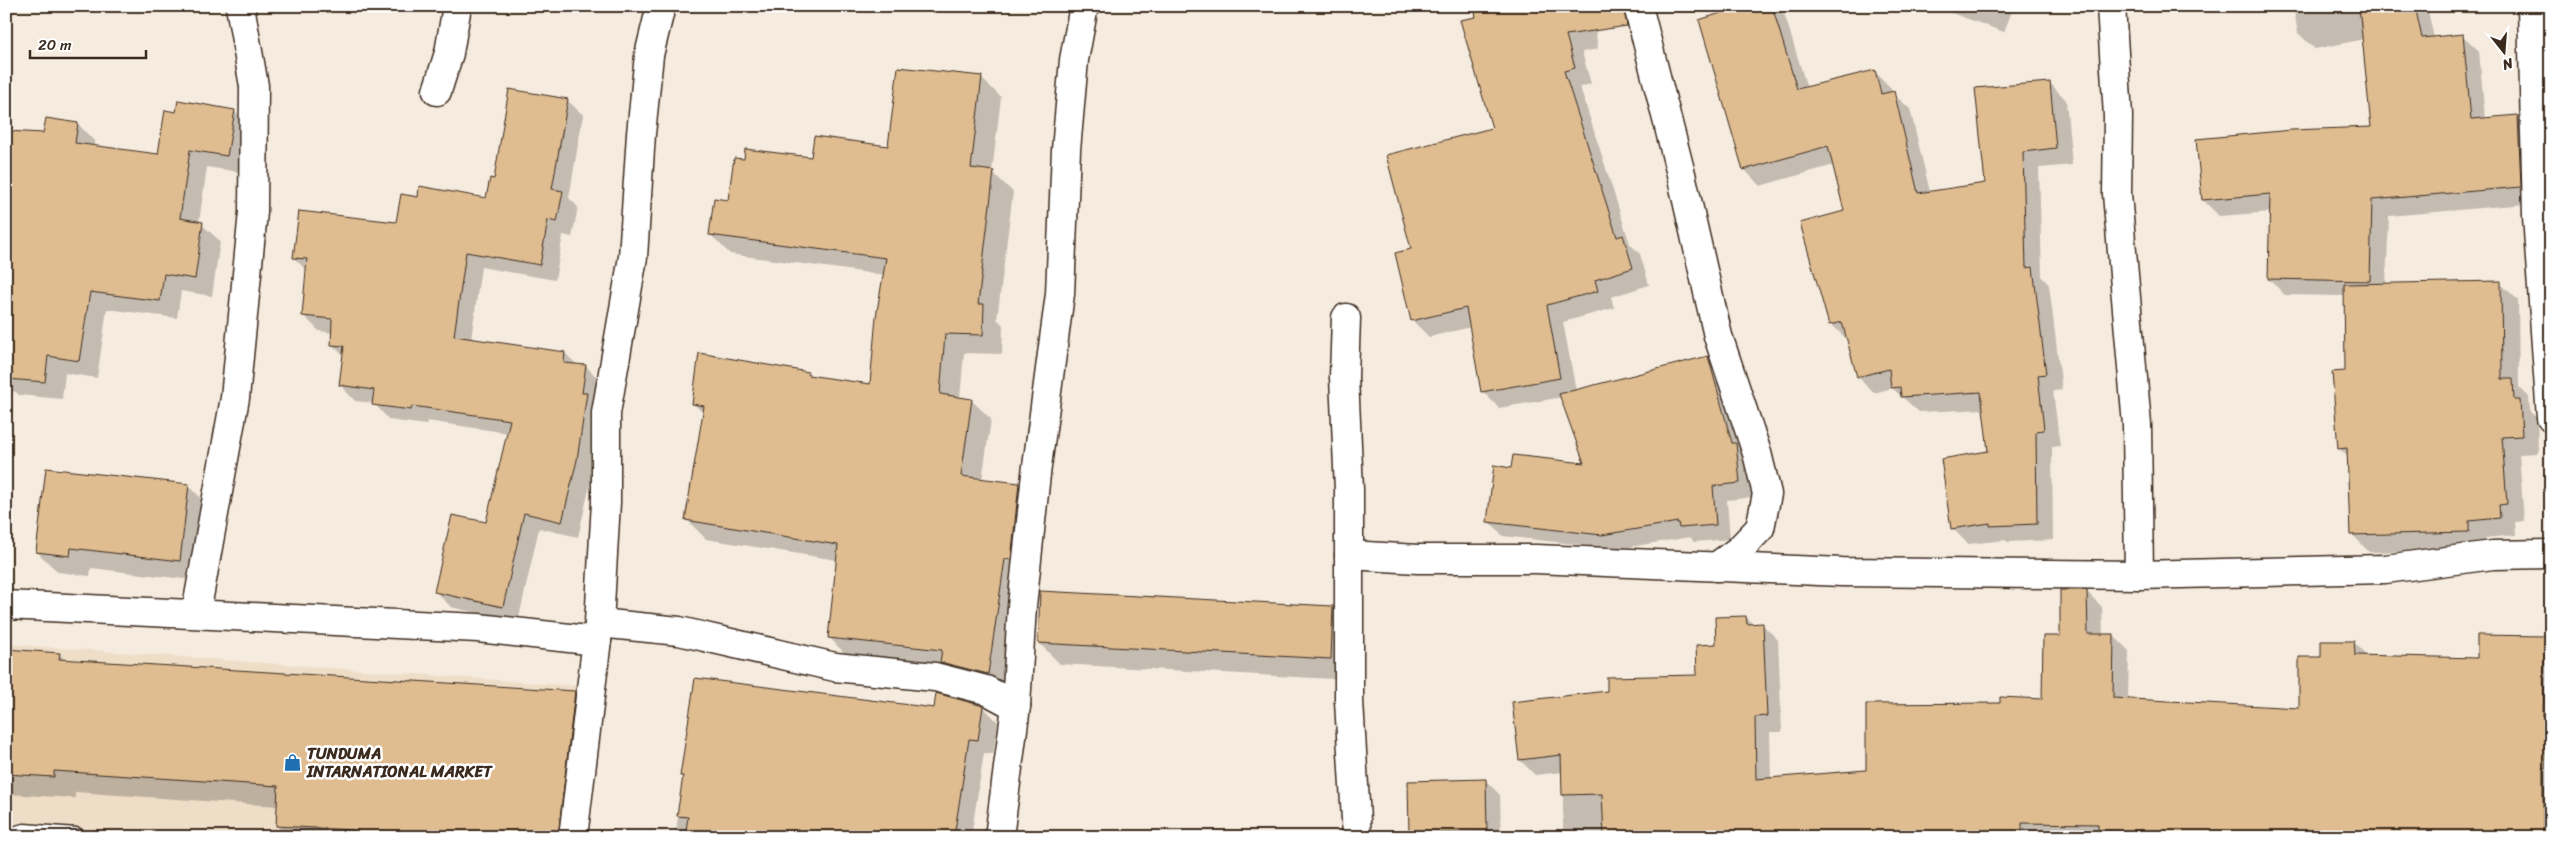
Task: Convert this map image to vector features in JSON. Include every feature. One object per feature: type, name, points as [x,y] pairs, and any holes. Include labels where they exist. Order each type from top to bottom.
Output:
[{"type":"street","points":[[196,613],[235,398],[254,212],[254,86],[240,6]]},
{"type":"street","points":[[437,91],[449,53],[457,6]]},
{"type":"street","points":[[572,837],[598,632],[606,502],[606,414],[633,257],[648,65],[661,6]]},
{"type":"street","points":[[999,837],[1016,706],[1022,606],[1036,474],[1060,294],[1066,150],[1073,70],[1084,6]]},
{"type":"street","points":[[1638,6],[1681,174],[1718,336],[1757,453],[1767,494],[1760,528],[1739,550],[1716,568]]},
{"type":"street","points":[[2111,6],[2118,116],[2117,194],[2137,425],[2139,575]]},
{"type":"street","points":[[2532,6],[2537,216],[2551,418]]},
{"type":"street","points":[[1346,318],[1344,377],[1349,490],[1349,701],[1357,837]]},
{"type":"street","points":[[1349,555],[1418,559],[1536,559],[1842,572],[2139,575],[2385,569],[2493,555],[2551,554]]},
{"type":"street","points":[[6,605],[478,628],[598,632],[679,631],[835,667],[935,677],[986,690],[1016,706]]},
{"type":"lane","points":[[10,837],[24,833],[76,837]]},
{"type":"shaded area","name":"TUNDUMA INTARNATIONAL MARKET","points":[[6,644],[589,687],[572,837],[6,837]]},
{"type":"building","points":[[1516,6],[1623,6],[1627,26],[1566,35],[1575,68],[1564,71],[1617,237],[1623,235],[1633,268],[1595,280],[1598,291],[1547,305],[1560,378],[1481,392],[1466,308],[1411,321],[1395,253],[1411,249],[1386,155],[1492,128],[1460,20],[1476,17],[1475,12]]},
{"type":"building","points":[[1743,6],[1772,6],[1797,89],[1875,70],[1881,94],[1894,91],[1918,193],[1985,183],[1975,88],[2050,82],[2056,148],[2023,152],[2026,268],[2033,267],[2046,374],[2038,375],[2044,430],[2036,431],[2037,524],[1990,526],[1990,523],[1951,529],[1941,459],[1988,451],[1981,392],[1901,397],[1900,387],[1891,388],[1889,369],[1857,377],[1842,322],[1829,325],[1800,223],[1844,211],[1828,146],[1743,170],[1699,20]]},
{"type":"building","points":[[2359,6],[2415,6],[2422,38],[2463,34],[2471,119],[2518,115],[2521,187],[2372,200],[2370,281],[2268,279],[2270,194],[2202,200],[2196,139],[2292,130],[2371,127]]},
{"type":"building","points":[[898,67],[982,76],[971,168],[994,171],[978,304],[984,304],[983,335],[945,334],[940,394],[972,399],[961,476],[1019,483],[1011,560],[1005,559],[988,674],[940,662],[942,650],[828,638],[838,545],[685,520],[704,406],[692,404],[699,353],[808,372],[808,375],[870,384],[876,317],[886,258],[709,235],[714,198],[728,200],[734,158],[744,159],[745,149],[811,157],[814,136],[888,146]]},
{"type":"building","points":[[509,89],[568,99],[552,189],[563,191],[557,222],[548,220],[540,265],[466,252],[454,336],[565,352],[564,363],[586,365],[582,393],[587,393],[577,460],[562,522],[524,513],[503,607],[434,592],[452,515],[486,522],[510,420],[412,406],[411,410],[372,405],[374,390],[339,385],[344,346],[331,345],[332,319],[302,316],[307,259],[293,258],[299,211],[396,222],[401,194],[418,197],[419,186],[486,198],[490,178],[494,179]]},
{"type":"building","points":[[178,100],[235,110],[227,156],[190,150],[180,218],[203,222],[195,279],[164,274],[160,301],[90,292],[79,361],[48,356],[45,382],[6,379],[6,318],[10,281],[6,281],[6,131],[43,133],[46,118],[78,123],[75,143],[158,154],[165,110],[176,112]]},
{"type":"building","points":[[2501,281],[2502,379],[2513,379],[2514,400],[2520,400],[2522,436],[2502,437],[2507,504],[2499,505],[2500,518],[2469,521],[2469,532],[2350,535],[2347,448],[2338,449],[2332,372],[2345,371],[2344,284]]},
{"type":"building","points":[[1708,356],[1732,443],[1736,443],[1740,483],[1713,486],[1716,525],[1679,528],[1678,522],[1602,535],[1487,522],[1494,465],[1511,468],[1513,455],[1584,463],[1559,394]]},
{"type":"building","points":[[46,468],[189,484],[180,561],[71,548],[70,556],[36,552]]},
{"type":"building","points":[[2060,590],[2087,590],[2088,634],[2114,634],[2113,698],[2299,708],[2299,657],[2321,657],[2321,641],[2354,641],[2355,655],[2477,658],[2477,635],[2545,636],[2543,716],[2546,716],[2546,768],[2543,768],[2543,837],[2199,837],[2098,830],[2098,824],[2022,823],[2022,834],[1941,837],[1604,837],[1602,794],[1562,795],[1561,755],[1519,760],[1512,702],[1607,691],[1607,677],[1697,675],[1696,645],[1716,644],[1715,617],[1746,616],[1747,624],[1763,623],[1767,716],[1755,717],[1756,779],[1866,770],[1866,704],[2000,703],[2000,697],[2042,699],[2043,636],[2060,636]]},
{"type":"building","points":[[1040,591],[1333,606],[1331,659],[1038,643]]},
{"type":"building","name":"TUNDUMA INTARNATIONAL MARKET","points":[[6,649],[60,653],[59,659],[575,691],[558,837],[353,837],[353,830],[276,826],[278,786],[54,771],[54,777],[6,774]]},
{"type":"building","points":[[695,678],[934,708],[936,693],[983,706],[978,740],[969,739],[954,837],[685,837],[688,817],[677,816],[683,776],[680,776]]},
{"type":"building","points":[[1486,779],[1487,832],[1409,833],[1408,781]]},
{"type":"place","name":"TUNDUMA INTARNATIONAL MARKET","points":[[293,762]]}]
